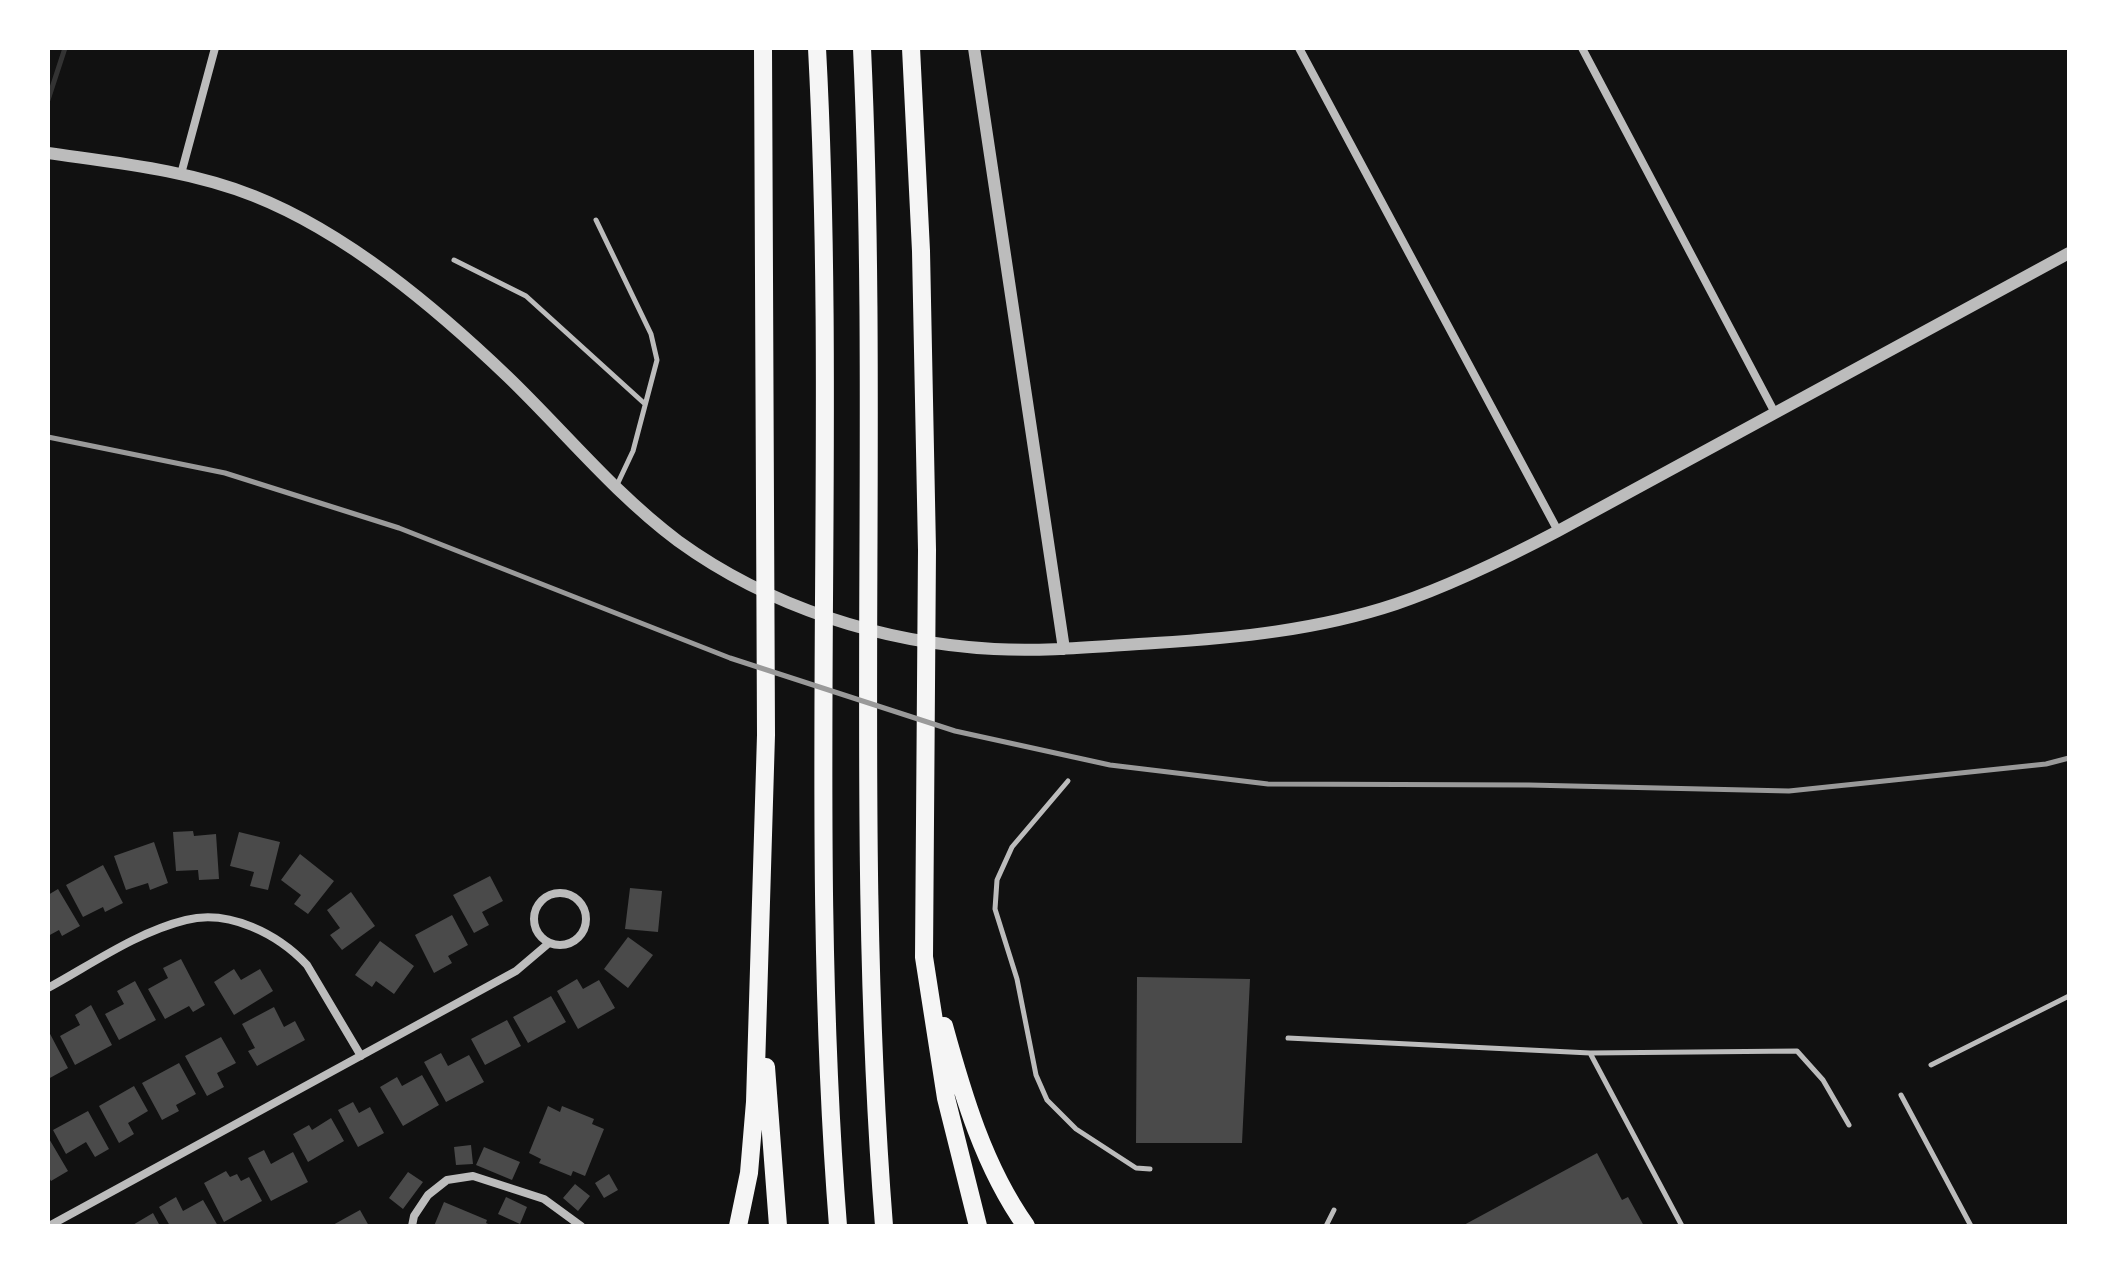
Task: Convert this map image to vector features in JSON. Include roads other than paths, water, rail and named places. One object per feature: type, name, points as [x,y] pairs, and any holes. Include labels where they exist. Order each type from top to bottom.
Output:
[{"type":"highway","points":[[738,1226],[749,1173],[759,1001],[766,735],[763,48]]},
{"type":"highway","points":[[817,48],[825,244],[823,753],[826,1030],[838,1226]]},
{"type":"highway","points":[[862,48],[869,243],[871,1023],[884,1226]]},
{"type":"highway","points":[[911,48],[921,251],[927,550],[924,957],[946,1098],[978,1226]]},
{"type":"highway","points":[[924,957],[980,1140],[1026,1226]]},
{"type":"highway","points":[[759,1001],[778,1226]]},
{"type":"street","points":[[181,174],[215,48]]},
{"type":"street","points":[[974,48],[1064,649]]},
{"type":"street","points":[[1299,48],[1558,531]]},
{"type":"street","points":[[1582,48],[1775,413]]},
{"type":"street","points":[[48,153],[181,174],[253,196],[277,207],[333,237],[366,260],[478,349],[642,513],[707,561],[804,610],[834,620],[931,642],[998,649],[1064,649],[1232,637],[1323,624],[1395,604],[1508,557],[1558,531],[2069,253]]},
{"type":"street","points":[[49,1226],[516,971],[549,943],[569,944],[583,932],[586,914],[583,905],[573,896],[554,893],[539,903],[534,924],[539,935],[549,943]]},
{"type":"street","points":[[48,988],[164,927],[188,919],[237,922],[280,941],[307,965],[361,1056]]},
{"type":"street","points":[[412,1226],[414,1216],[428,1195],[447,1180],[473,1176],[544,1199],[581,1226]]},
{"type":"lane","points":[[596,220],[651,334],[657,360],[633,451],[615,488]]},
{"type":"lane","points":[[454,260],[526,296],[645,404]]},
{"type":"lane","points":[[1068,781],[1012,847],[997,880],[995,909],[1017,979],[1036,1075],[1047,1100],[1076,1129],[1136,1168],[1150,1169]]},
{"type":"lane","points":[[1931,1065],[2069,996]]},
{"type":"lane","points":[[1288,1038],[1590,1053],[1797,1051],[1823,1080],[1849,1125]]},
{"type":"lane","points":[[1590,1053],[1682,1226]]},
{"type":"lane","points":[[1901,1095],[1971,1226]]},
{"type":"lane","points":[[1326,1226],[1334,1210]]},
{"type":"waterway","points":[[48,100],[65,48]]},
{"type":"railway","points":[[48,437],[225,473],[399,528],[730,658],[955,731],[1110,765],[1268,784],[1529,785],[1789,791],[2046,764],[2069,758]]}]
